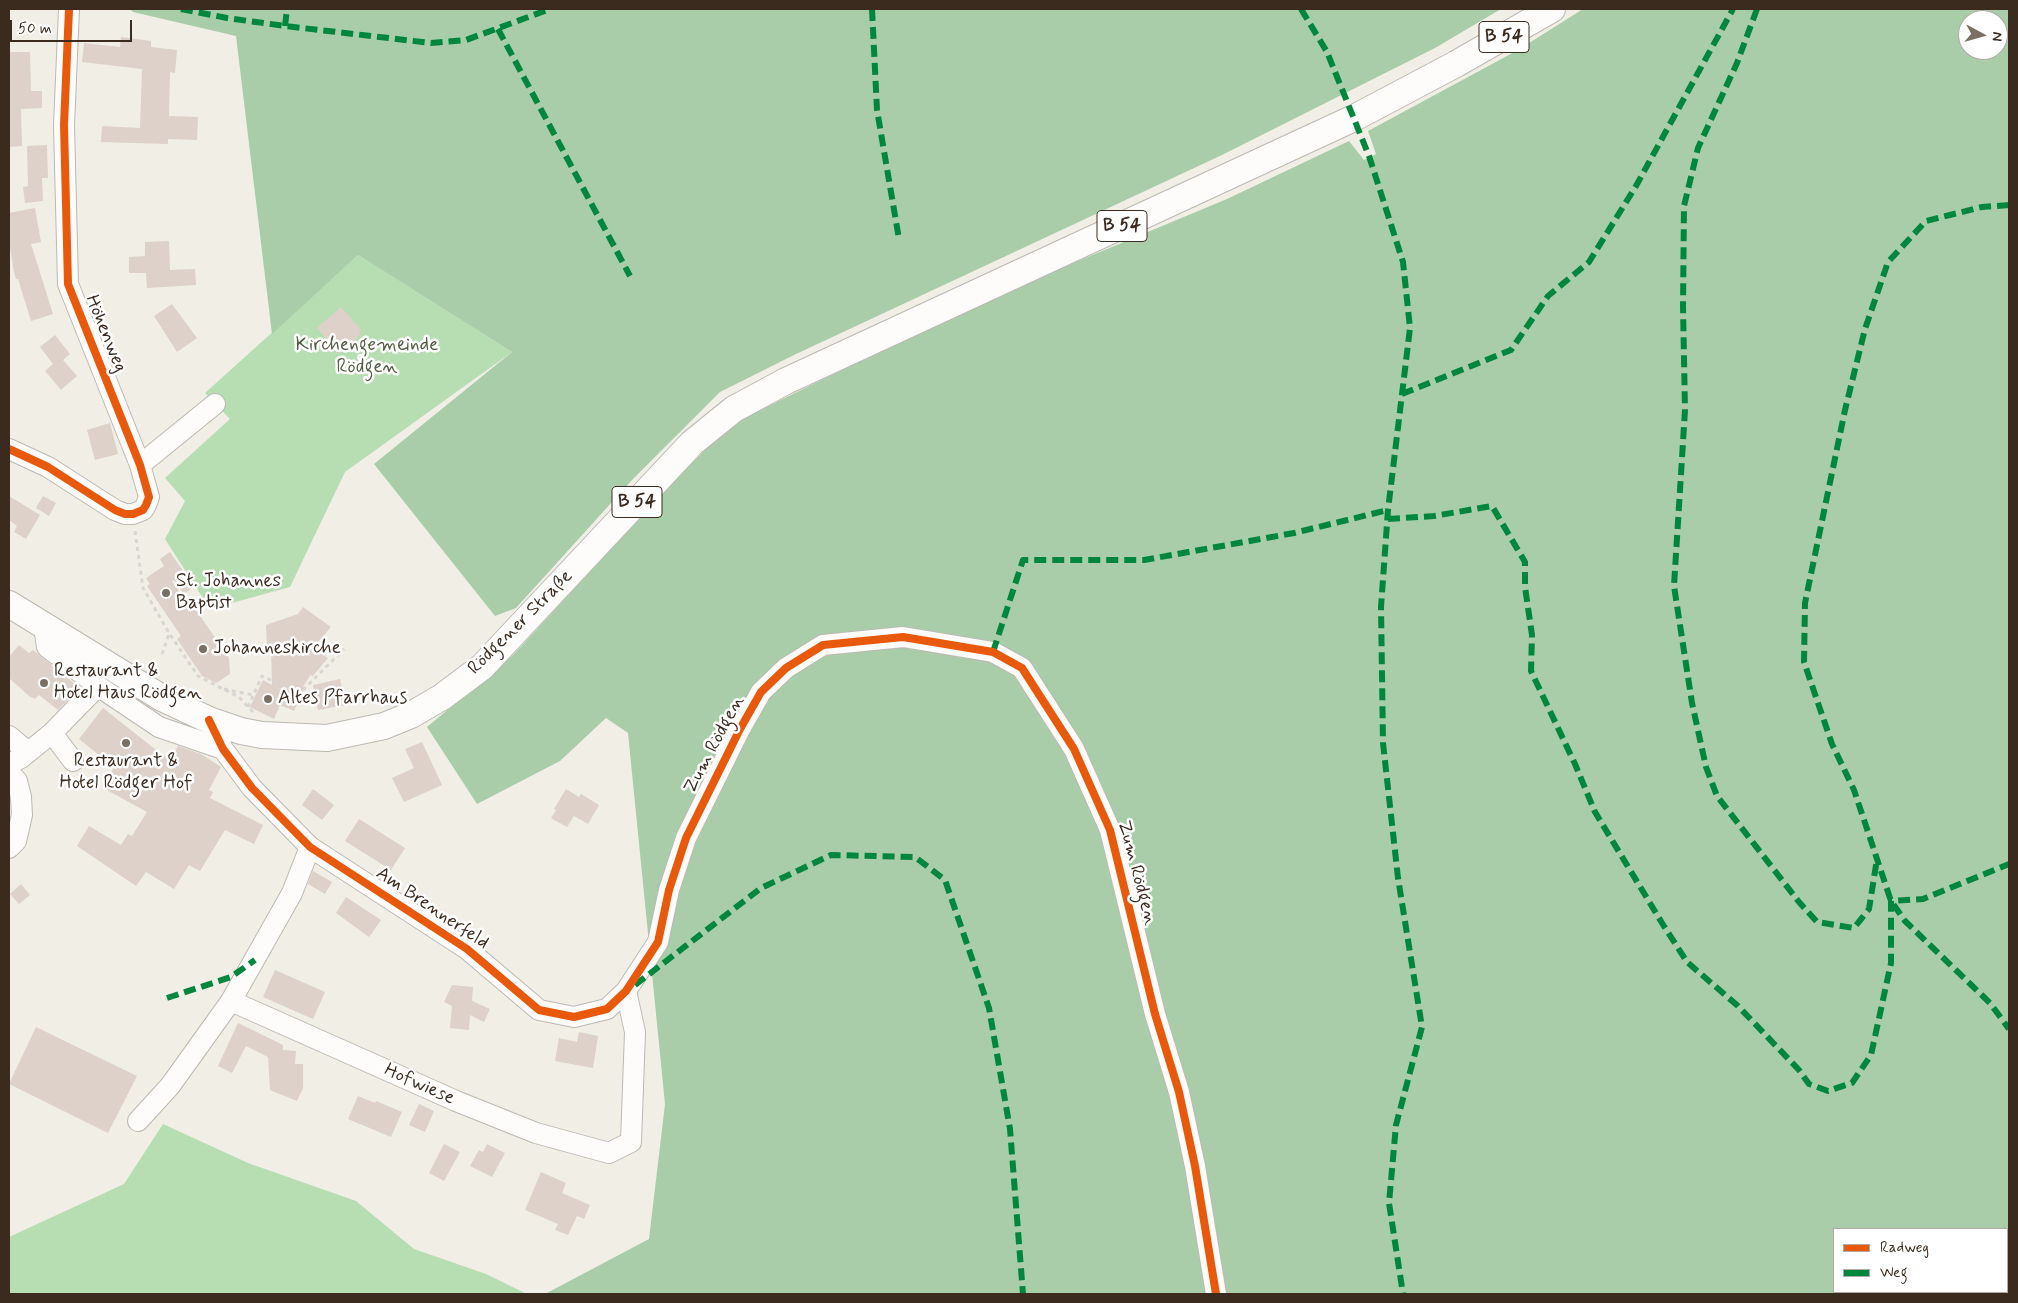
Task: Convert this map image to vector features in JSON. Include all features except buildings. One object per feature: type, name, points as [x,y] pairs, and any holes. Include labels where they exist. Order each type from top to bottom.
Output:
[{"type":"main road","name":"Rödgener Straße","points":[[9,604],[162,698],[209,720],[262,736],[327,738],[384,726],[411,716],[442,697],[482,666],[505,644],[692,443],[734,409],[786,381],[1354,118],[1456,64],[1552,9]]},
{"type":"street","name":"Höhenweg","points":[[69,9],[64,125],[68,284],[140,465],[149,497],[143,510],[133,514]]},
{"type":"street","points":[[140,465],[215,404]]},
{"type":"street","points":[[9,450],[48,468],[116,510],[125,514],[133,514]]},
{"type":"street","points":[[44,626],[47,647],[98,686],[159,728],[222,749]]},
{"type":"street","name":"Zum Rödgen","points":[[658,942],[670,890],[686,838],[740,729],[761,692],[786,668],[823,645],[903,637],[993,652],[1022,668],[1074,749],[1110,830],[1155,1014],[1179,1092],[1196,1175],[1216,1294]]},
{"type":"street","points":[[9,764],[52,733],[98,686]]},
{"type":"street","name":"Am Brennerfeld","points":[[209,720],[222,749],[252,788],[310,847],[467,949],[539,1010],[574,1017],[607,1009],[626,991],[658,942]]},
{"type":"street","points":[[52,733],[73,762]]},
{"type":"street","points":[[9,736],[28,752]]},
{"type":"street","points":[[9,772],[17,781],[21,797],[22,815],[16,841],[9,848]]},
{"type":"street","points":[[138,1120],[170,1086],[231,1001],[292,893],[310,847]]},
{"type":"street","name":"Hofwiese","points":[[231,1001],[474,1108],[536,1133],[610,1153],[632,1142],[635,1032],[626,991]]},
{"type":"path","points":[[133,514],[143,588],[198,676],[239,697]]},
{"type":"path","points":[[162,654],[170,633]]},
{"type":"path","points":[[248,707],[262,676],[300,693],[344,649]]},
{"type":"path","points":[[217,687],[253,695]]},
{"type":"green space","points":[[130,9],[1501,9],[1435,48],[1222,155],[794,355],[720,392],[631,481],[516,608],[495,616],[374,464],[512,352],[358,255],[272,334],[236,36],[133,12]]},
{"type":"green space","points":[[1583,9],[2009,9],[2009,1294],[545,1294],[649,1239],[665,1104],[628,733],[606,718],[560,761],[477,804],[427,727],[513,655],[669,486],[709,446],[746,417],[987,299],[1227,199],[1349,141],[1364,160],[1376,154],[1368,131],[1518,50]]},
{"type":"green space","name":"Kirchengemeinde Rödgen","points":[[358,255],[512,352],[345,472],[290,587],[210,609],[165,539],[185,501],[165,478],[230,419],[205,393]]},
{"type":"green space","points":[[163,1124],[248,1163],[356,1201],[414,1249],[486,1274],[527,1294],[9,1294],[9,1237],[124,1184]]},
{"type":"marked path","points":[[181,9],[285,26],[431,43],[466,40],[550,9]]},
{"type":"marked path","points":[[285,26],[287,9]]},
{"type":"marked path","points":[[872,9],[877,110],[899,239]]},
{"type":"marked path","points":[[1301,9],[1327,52],[1369,156],[1403,262],[1410,328],[1388,510],[1381,607],[1383,743],[1398,878],[1422,1027],[1396,1125],[1389,1203],[1403,1294]]},
{"type":"marked path","points":[[1402,394],[1511,350],[1548,296],[1589,262],[1636,186],[1733,9]]},
{"type":"marked path","points":[[1757,9],[1737,63],[1698,148],[1684,206],[1685,410],[1674,586],[1692,703],[1706,767],[1717,796],[1799,902],[1817,922],[1854,928],[1869,909],[1877,859]]},
{"type":"marked path","points":[[498,29],[630,276]]},
{"type":"marked path","points":[[2009,205],[1982,207],[1926,221],[1888,262],[1865,329],[1845,410],[1805,603],[1804,662],[1832,744],[1854,790],[1891,901],[1905,921],[1990,1003],[2009,1029]]},
{"type":"marked path","points":[[1388,519],[1434,516],[1492,506],[1525,562],[1525,587],[1532,635],[1531,671],[1575,764],[1595,812],[1687,962],[1738,1006],[1799,1070],[1809,1084],[1828,1091],[1852,1083],[1871,1055],[1891,963],[1891,901],[1923,899],[2009,864]]},
{"type":"marked path","points":[[993,652],[1023,560],[1144,560],[1294,533],[1388,510]]},
{"type":"marked path","points":[[635,985],[761,888],[831,855],[915,857],[945,880],[989,1008],[1010,1129],[1023,1294]]},
{"type":"marked path","points":[[167,998],[231,977],[255,960]]},
{"type":"marked path","points":[[2008,1256],[2009,1252]]},
{"type":"cycle path","points":[[9,449],[48,467],[115,510],[125,514],[133,514],[143,510],[146,505],[149,497],[140,465],[68,284],[64,125],[69,9]]},
{"type":"cycle path","points":[[209,720],[223,749],[252,788],[310,847],[467,949],[539,1010],[574,1017],[607,1009],[626,991],[658,942],[669,890],[686,838],[740,729],[761,692],[786,668],[823,645],[903,637],[993,652],[1022,668],[1074,749],[1110,830],[1155,1014],[1179,1092],[1195,1166],[1216,1294]]},
{"type":"place","name":"St. Johannes Baptist","points":[[166,593]]},
{"type":"place","name":"Johanneskirche","points":[[203,649]]},
{"type":"place","name":"Restaurant & Hotel Haus Rödgen","points":[[44,683]]},
{"type":"place","name":"Altes Pfarrhaus","points":[[268,699]]},
{"type":"place","name":"Restaurant & Hotel Rödger Hof","points":[[126,743]]}]
